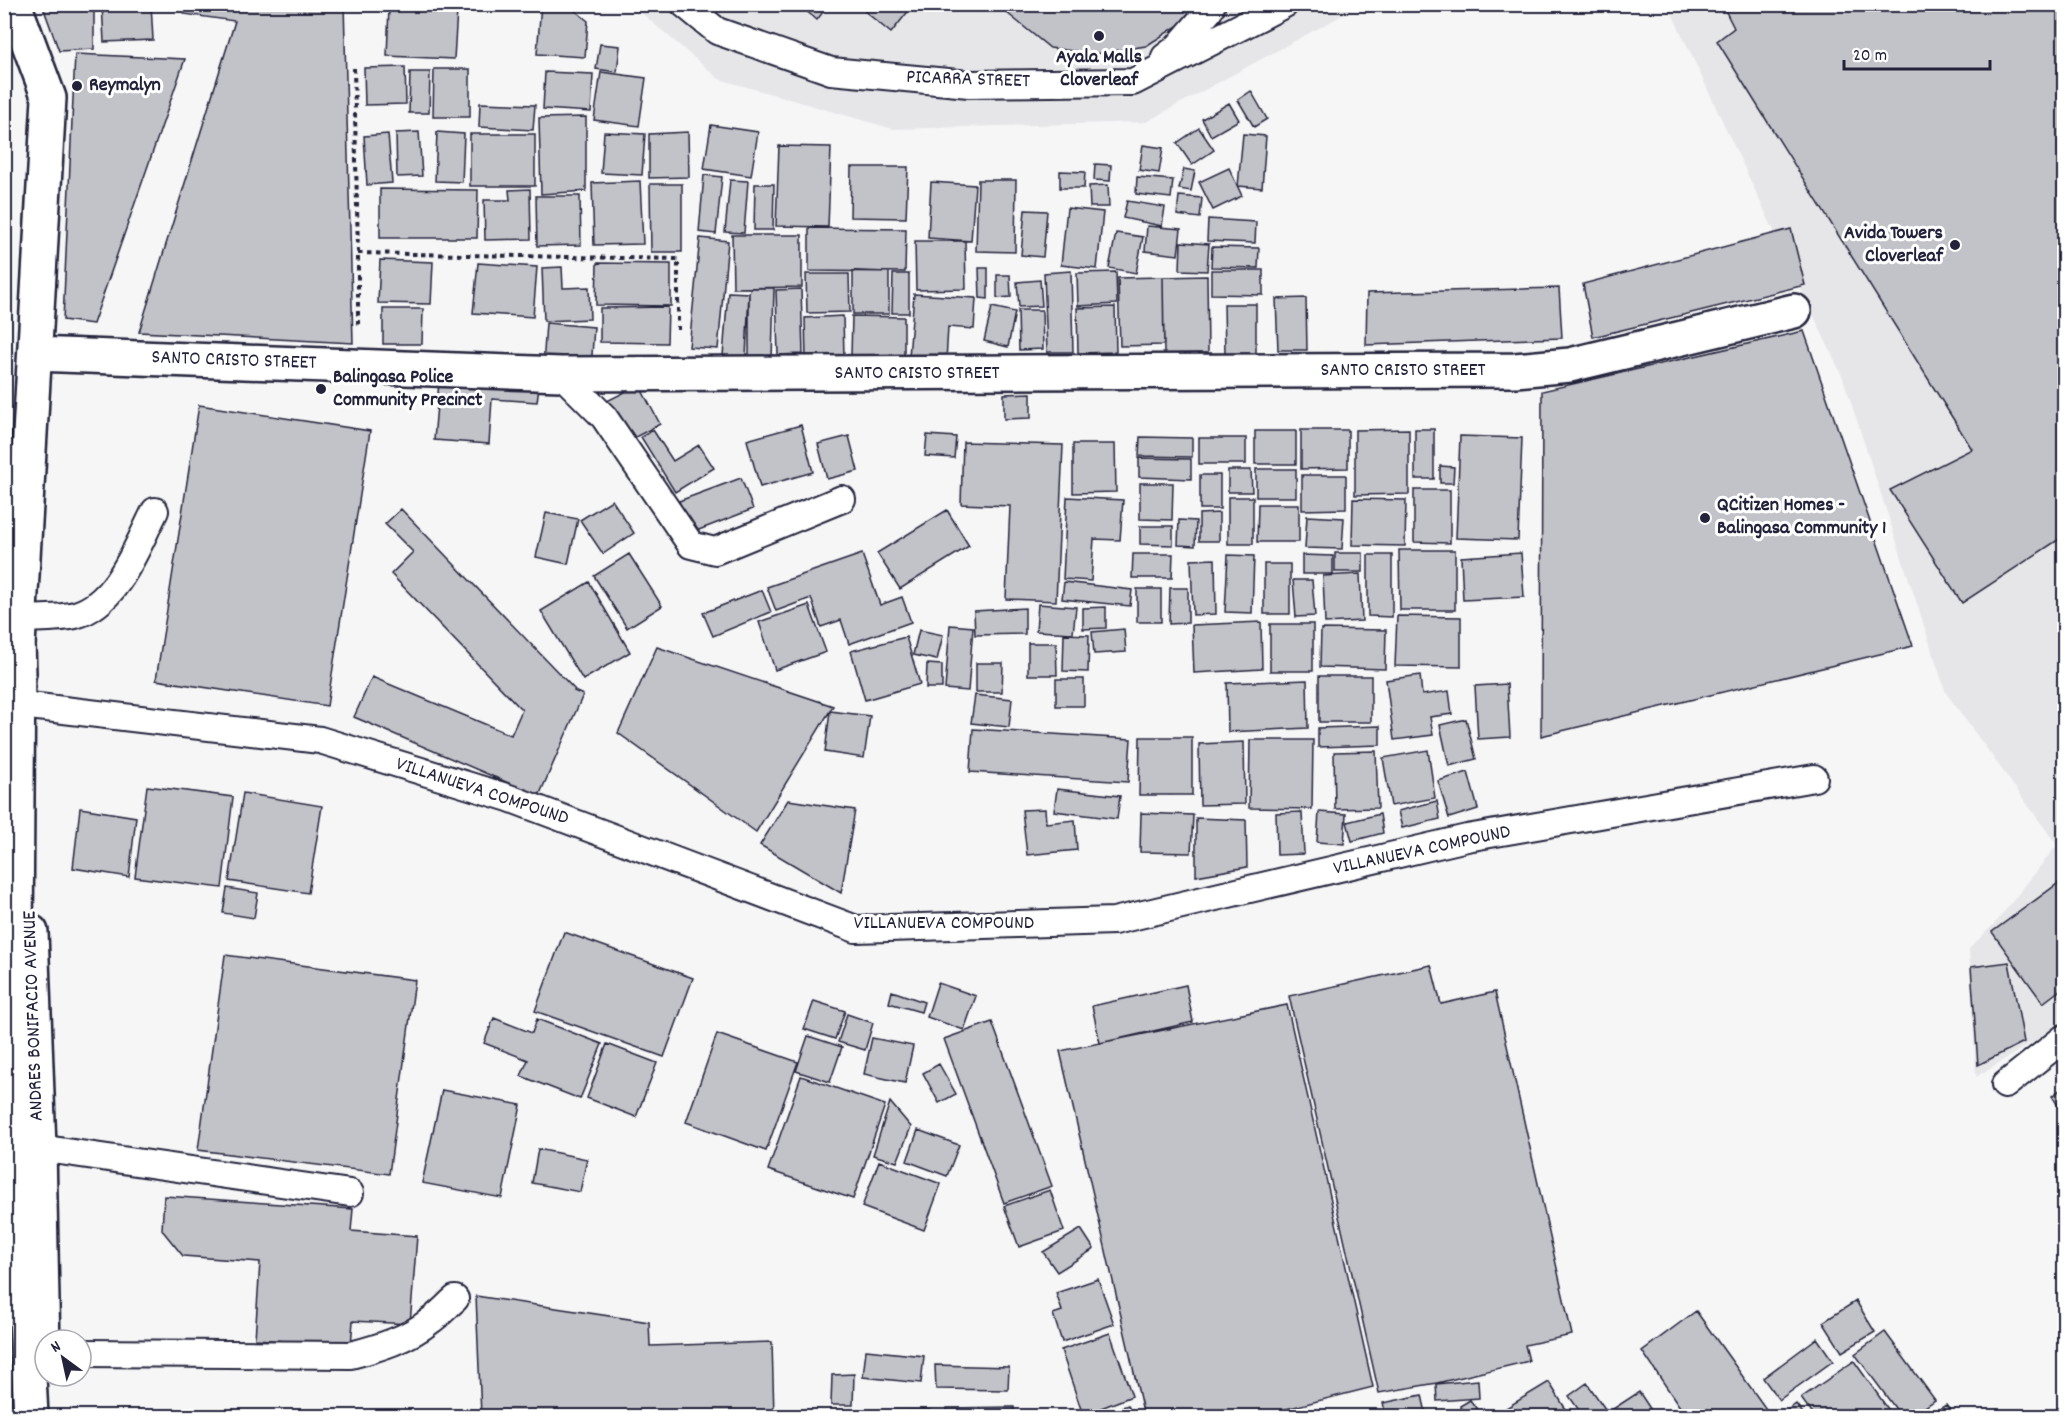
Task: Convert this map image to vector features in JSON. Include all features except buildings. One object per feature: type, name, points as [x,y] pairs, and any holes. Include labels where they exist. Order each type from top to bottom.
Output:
[{"type":"main road","name":"ANDRES BONIFACIO AVENUE","points":[[14,4],[49,98],[19,632],[39,1148],[43,1328]]},
{"type":"main road","name":"SANTO CRISTO STREET","points":[[34,354],[561,374],[1515,370],[1570,365],[1794,311]]},
{"type":"main road","points":[[19,632],[15,1097],[31,1416]]},
{"type":"main road","name":"ANDRES BONIFACIO AVENUE","points":[[46,1388],[47,1416]]},
{"type":"lane","name":"PICARRA STREET","points":[[684,4],[717,31],[831,71],[969,84],[1133,82],[1285,4]]},
{"type":"lane","points":[[1133,82],[1177,48],[1209,11],[1212,4]]},
{"type":"lane","points":[[561,374],[604,417],[691,545],[715,551],[842,500]]},
{"type":"lane","points":[[19,632],[76,615],[110,594],[155,511]]},
{"type":"lane","name":"VILLANUEVA COMPOUND","points":[[21,705],[320,740],[509,798],[856,929],[1114,921],[1467,838],[1814,778]]},
{"type":"lane","points":[[2005,1085],[2064,1038]]},
{"type":"lane","points":[[39,1148],[350,1193]]},
{"type":"lane","points":[[93,1353],[351,1355],[380,1347],[408,1334],[428,1323],[455,1299]]},
{"type":"path","points":[[354,68],[358,253],[357,365]]},
{"type":"path","points":[[358,253],[678,259],[678,375]]},
{"type":"shaded area","points":[[632,5],[1361,5],[1146,122],[893,129],[719,79]]},
{"type":"shaded area","name":"Avida Towers Cloverleaf","points":[[1668,5],[2064,5],[2064,1023],[1976,1077],[1969,949],[1997,921],[2057,845],[1946,693],[1843,378]]},
{"type":"place","name":"Ayala Malls Cloverleaf","points":[[1099,36]]},
{"type":"place","name":"Reymalyn","points":[[77,86]]},
{"type":"place","name":"Avida Towers Cloverleaf","points":[[1955,245]]},
{"type":"place","name":"Balingasa Police Community Precinct","points":[[321,389]]},
{"type":"place","name":"QCitizen Homes - Balingasa Community 1","points":[[1705,518]]}]
